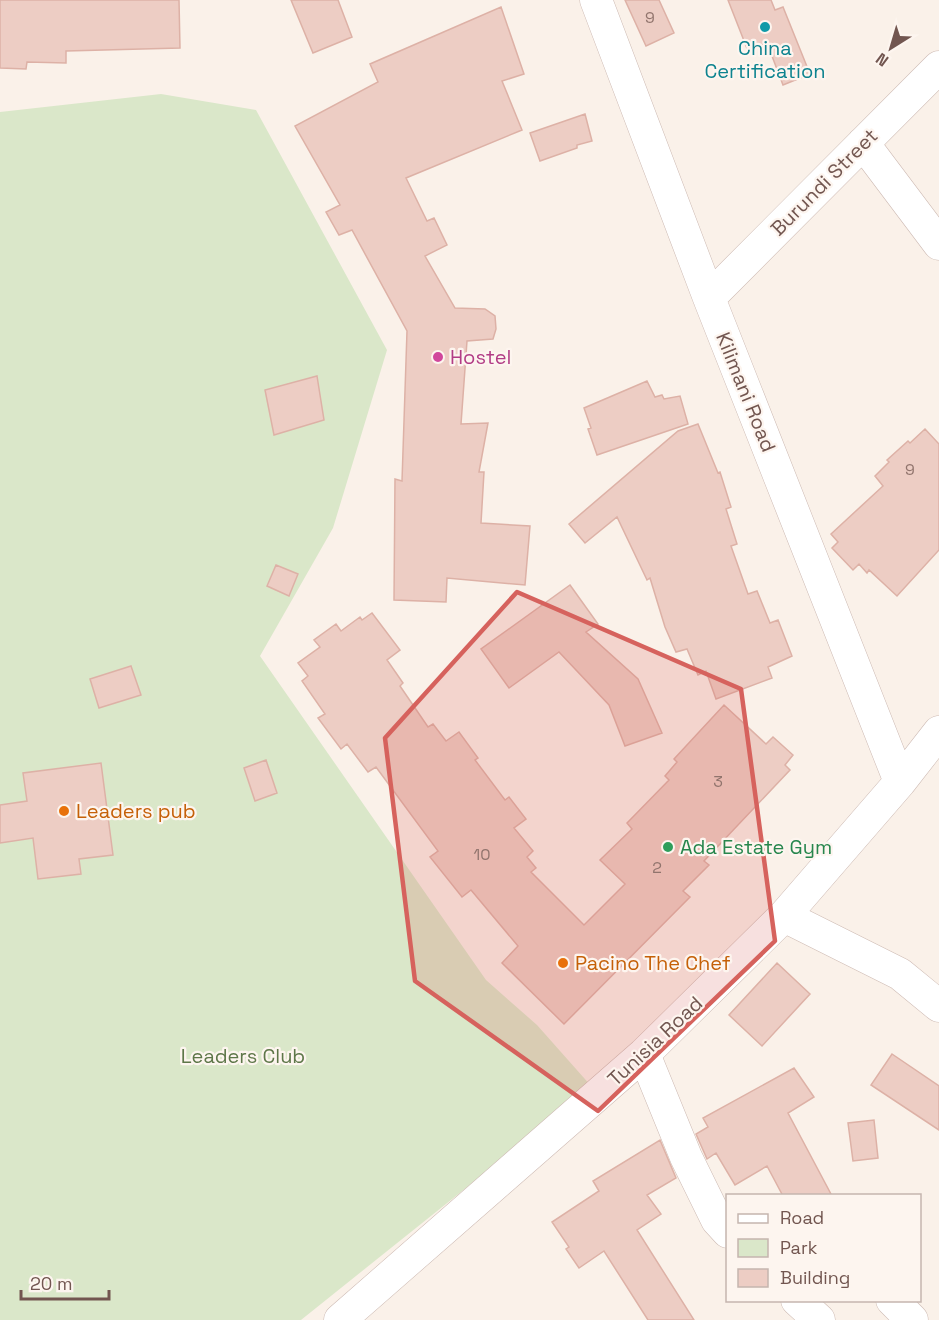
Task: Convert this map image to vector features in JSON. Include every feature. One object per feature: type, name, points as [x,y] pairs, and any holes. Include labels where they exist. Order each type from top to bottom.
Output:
[{"type":"street","name":"Kilimani Road","points":[[596,0],[709,298],[900,782]]},
{"type":"street","name":"Burundi Street","points":[[709,298],[939,67]]},
{"type":"street","points":[[863,143],[939,244]]},
{"type":"street","name":"Tunisia Road","points":[[340,1320],[644,1054],[784,916],[900,782],[939,732]]},
{"type":"street","points":[[784,916],[900,974],[939,1006]]},
{"type":"street","points":[[644,1054],[686,1157],[717,1220],[726,1230]]},
{"type":"street","points":[[799,1302],[819,1320]]},
{"type":"street","points":[[894,1302],[912,1320]]},
{"type":"highlighted area","points":[[517,592],[741,689],[775,941],[598,1111],[415,981],[385,738]]},
{"type":"green space","name":"Leaders Club","points":[[161,94],[256,110],[387,350],[333,528],[260,656],[486,980],[537,1025],[592,1087],[301,1320],[0,1320],[0,112]]},
{"type":"building","points":[[0,0],[179,0],[180,48],[66,51],[66,63],[27,62],[26,69],[0,68]]},
{"type":"building","points":[[291,0],[338,0],[352,37],[313,53]]},
{"type":"building","points":[[625,0],[659,0],[674,33],[646,46]]},
{"type":"building","name":"China Certification","points":[[728,0],[771,0],[775,10],[783,7],[810,74],[783,85],[767,43],[748,51]]},
{"type":"building","points":[[501,7],[524,74],[502,81],[522,130],[406,178],[427,221],[434,218],[447,245],[425,256],[455,308],[485,309],[495,316],[496,329],[493,339],[467,341],[461,424],[488,423],[479,472],[484,472],[481,523],[530,526],[525,585],[447,578],[446,602],[394,600],[395,479],[402,481],[407,331],[352,230],[339,235],[326,212],[340,205],[295,126],[378,82],[370,64]]},
{"type":"building","points":[[585,114],[592,141],[540,161],[530,133]]},
{"type":"building","points":[[317,376],[324,420],[274,435],[265,390]]},
{"type":"building","points":[[647,381],[655,397],[662,395],[664,399],[680,396],[688,424],[597,455],[584,408]]},
{"type":"building","points":[[698,424],[718,473],[720,472],[731,507],[726,509],[737,544],[731,546],[748,594],[757,591],[770,623],[778,620],[792,656],[768,667],[772,678],[716,699],[706,671],[698,675],[687,649],[676,652],[665,627],[650,578],[647,580],[617,517],[585,543],[569,524],[678,431]]},
{"type":"building","points":[[925,429],[939,444],[939,550],[897,596],[869,570],[867,573],[859,564],[853,570],[832,548],[838,542],[831,534],[883,486],[875,476],[889,462],[887,460]]},
{"type":"building","points":[[276,565],[298,574],[289,596],[267,586]]},
{"type":"building","points":[[570,585],[598,624],[586,632],[638,679],[662,733],[625,746],[609,705],[559,652],[509,688],[481,649]]},
{"type":"building","points":[[372,613],[400,650],[387,660],[403,683],[400,686],[428,727],[433,724],[446,741],[459,732],[478,758],[475,760],[505,800],[509,797],[526,819],[514,828],[533,851],[527,857],[536,868],[531,872],[584,925],[625,884],[600,860],[632,829],[627,823],[669,780],[665,776],[677,762],[674,759],[724,705],[766,744],[773,737],[793,755],[785,765],[790,770],[704,861],[709,865],[683,891],[690,897],[564,1024],[502,963],[518,946],[471,890],[462,897],[430,857],[438,851],[376,767],[368,772],[347,744],[341,749],[318,718],[325,714],[302,681],[308,676],[298,663],[320,647],[314,640],[336,624],[341,631],[360,617],[362,620]]},
{"type":"building","points":[[131,666],[141,695],[99,708],[90,679]]},
{"type":"building","points":[[266,760],[277,793],[255,801],[244,768]]},
{"type":"building","points":[[101,763],[113,855],[79,859],[81,874],[38,879],[33,838],[0,843],[0,805],[27,801],[23,773]]},
{"type":"building","points":[[777,963],[810,994],[762,1046],[729,1015]]},
{"type":"building","points":[[892,1054],[939,1086],[939,1130],[871,1085]]},
{"type":"building","points":[[794,1068],[814,1097],[788,1113],[831,1194],[782,1194],[767,1166],[735,1185],[716,1153],[707,1159],[696,1134],[708,1127],[703,1118]]},
{"type":"building","points":[[874,1120],[878,1158],[853,1161],[848,1123]]},
{"type":"building","points":[[660,1140],[676,1178],[647,1195],[661,1214],[637,1230],[694,1320],[648,1320],[604,1251],[579,1268],[566,1249],[569,1247],[552,1222],[599,1191],[593,1181]]},
{"type":"place","name":"China Certification","points":[[765,27]]},
{"type":"place","name":"Hostel","points":[[438,357]]},
{"type":"place","name":"Leaders pub","points":[[64,811]]},
{"type":"place","name":"Ada Estate Gym","points":[[668,847]]},
{"type":"place","name":"Pacino The Chef","points":[[563,963]]}]
